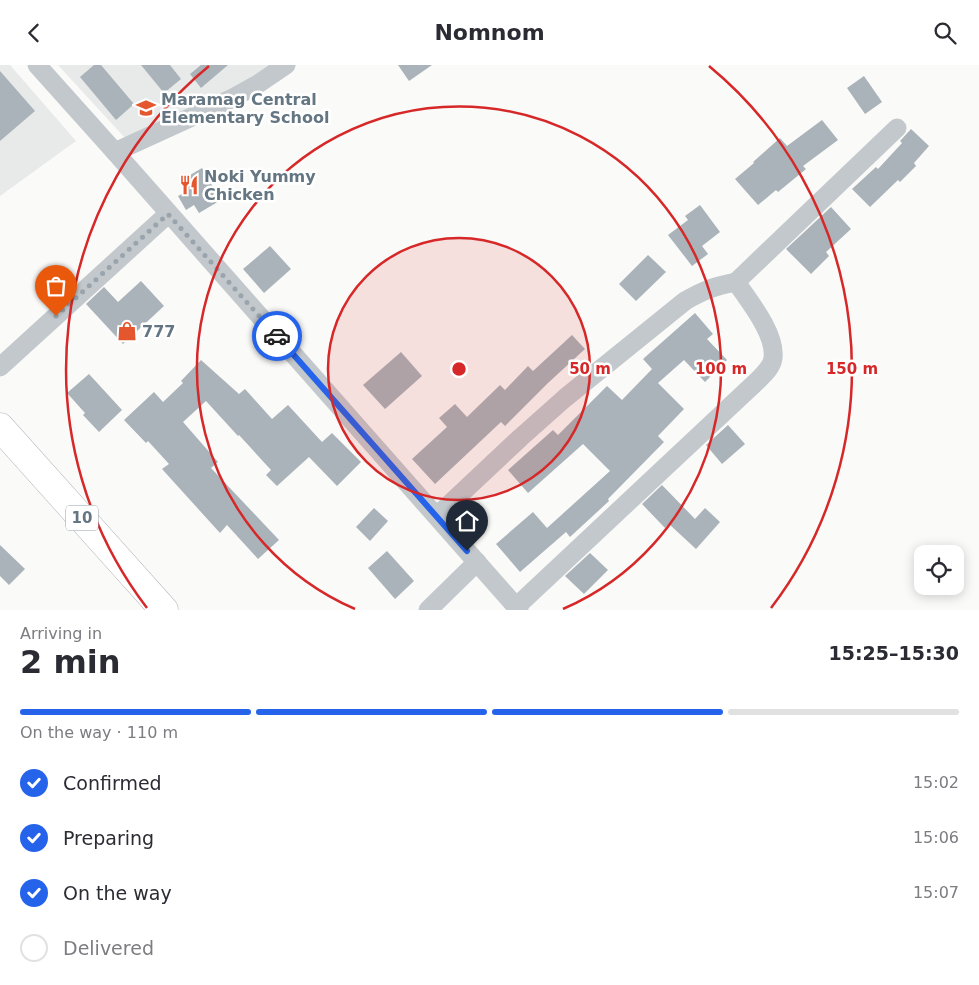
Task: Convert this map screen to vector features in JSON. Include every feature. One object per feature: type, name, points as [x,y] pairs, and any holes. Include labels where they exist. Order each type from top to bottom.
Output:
[{"type":"highway","name":"10","points":[[0,427],[164,610]]},
{"type":"street","points":[[37,65],[518,608],[767,371],[773,359],[768,330],[736,281]]},
{"type":"street","points":[[115,152],[231,99],[286,65]]},
{"type":"street","points":[[437,516],[565,398],[685,301],[718,285],[736,281],[897,128]]},
{"type":"street","points":[[0,367],[168,214]]},
{"type":"street","points":[[428,610],[477,562]]},
{"type":"shaded area","points":[[0,65],[10,65],[76,141],[0,196]]},
{"type":"shaded area","name":"Maramag Central Elementary School","points":[[58,65],[278,65],[263,77],[126,139]]},
{"type":"building","points":[[94,65],[101,65],[134,104],[116,120],[80,77]]},
{"type":"building","points":[[141,65],[170,65],[181,79],[164,93]]},
{"type":"building","points":[[201,65],[228,65],[201,88],[190,74]]},
{"type":"building","points":[[398,65],[432,65],[409,81]]},
{"type":"building","points":[[0,71],[35,111],[0,141]]},
{"type":"building","points":[[864,76],[882,102],[865,114],[847,88]]},
{"type":"building","points":[[822,120],[838,140],[803,166],[806,169],[778,192],[776,190],[758,205],[735,179],[780,138],[787,146]]},
{"type":"building","points":[[911,129],[929,146],[914,163],[916,166],[900,182],[898,180],[870,207],[852,189],[876,167],[878,169],[902,143],[900,141]]},
{"type":"building","points":[[202,168],[221,200],[199,213],[194,205],[186,210],[178,196],[186,192],[180,181]]},
{"type":"building","points":[[700,205],[720,232],[702,246],[708,254],[692,266],[668,235],[688,220],[685,216]]},
{"type":"building","points":[[831,207],[851,229],[826,252],[829,256],[811,274],[786,249]]},
{"type":"building","points":[[270,246],[291,269],[264,293],[243,269]]},
{"type":"building","points":[[648,255],[666,272],[636,301],[619,284]]},
{"type":"building","points":[[141,281],[164,306],[123,344],[86,304],[104,287],[118,302]]},
{"type":"building","points":[[695,313],[713,334],[707,339],[727,360],[705,382],[684,360],[658,383],[684,409],[658,436],[664,442],[608,499],[609,501],[570,537],[566,532],[520,572],[496,544],[533,512],[547,528],[610,471],[583,444],[528,493],[508,470],[553,430],[558,435],[607,386],[622,400],[652,369],[643,359]]},
{"type":"building","points":[[572,335],[585,349],[505,426],[501,422],[435,484],[412,459],[447,427],[439,418],[455,404],[467,417],[500,385],[505,390],[528,366],[533,371]]},
{"type":"building","points":[[401,352],[422,376],[385,409],[363,385]]},
{"type":"building","points":[[201,360],[239,394],[245,389],[272,419],[288,405],[322,442],[332,433],[361,462],[337,486],[309,457],[277,486],[266,475],[271,470],[206,401],[183,422],[218,462],[211,468],[279,540],[258,559],[227,525],[220,533],[162,469],[169,464],[148,441],[146,443],[124,420],[154,392],[163,402],[183,383],[181,381]]},
{"type":"building","points":[[89,374],[122,410],[99,432],[83,415],[85,413],[67,393]]},
{"type":"building","points":[[728,425],[745,444],[722,464],[706,445]]},
{"type":"building","points":[[662,485],[695,519],[705,508],[720,522],[696,549],[669,524],[665,528],[642,504]]},
{"type":"building","points":[[374,508],[388,521],[370,541],[356,527]]},
{"type":"building","points":[[0,545],[25,569],[9,585],[0,576]]},
{"type":"building","points":[[387,551],[414,581],[395,599],[368,568]]},
{"type":"building","points":[[590,553],[608,570],[584,594],[565,576]]},
{"type":"way so far","points":[[56,316],[168,214],[277,336]]},
{"type":"place","name":"Maramag Central Elementary School","points":[[146,108]]},
{"type":"place","name":"Noki Yummy Chicken","points":[[189,185]]},
{"type":"place","name":"777","points":[[127,331]]},
{"type":"route","points":[[277,336],[467,551]]}]
